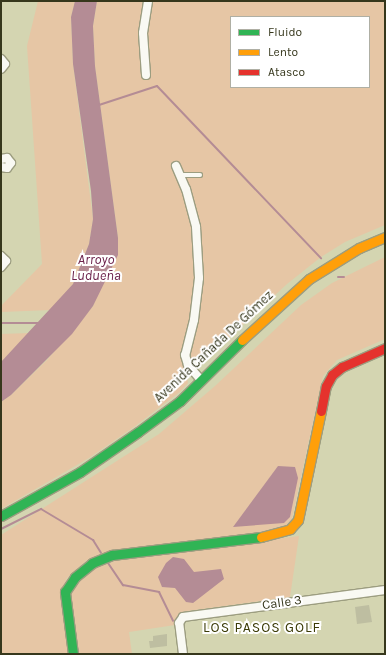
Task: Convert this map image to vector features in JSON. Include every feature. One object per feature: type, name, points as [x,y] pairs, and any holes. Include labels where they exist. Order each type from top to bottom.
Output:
[{"type":"street","points":[[146,75],[143,33],[148,1]]},
{"type":"street","points":[[1,59],[5,64],[1,69]]},
{"type":"street","points":[[1,159],[7,158],[11,163],[8,168],[1,167]]},
{"type":"street","points":[[176,166],[195,221],[199,252],[197,298],[185,355],[188,365],[201,380]]},
{"type":"street","name":"Avenida Cañada De Gómez","points":[[1,516],[80,472],[180,400],[282,301],[309,279],[359,248],[385,237]]},
{"type":"street","points":[[1,256],[6,261],[1,267]]},
{"type":"street","points":[[73,654],[65,592],[75,577],[92,563],[112,555],[262,537],[280,534],[290,529],[298,520],[302,508],[326,386],[332,375],[342,367],[385,348]]},
{"type":"street","name":"Calle 3","points":[[183,654],[180,619],[190,616],[385,590]]},
{"type":"lane","points":[[180,175],[200,175]]},
{"type":"shaded area","points":[[38,1],[75,1],[71,17],[73,64],[93,219],[89,244],[73,284],[51,310],[1,312],[1,306],[42,264],[27,46]]},
{"type":"shaded area","points":[[97,1],[385,1],[385,225],[345,242],[321,257],[287,284],[209,356],[198,355],[185,364],[188,383],[180,392],[134,427],[89,458],[1,509],[1,402],[11,395],[47,360],[93,306],[118,238],[95,66],[93,26]]},
{"type":"shaded area","points":[[385,257],[385,339],[337,360],[323,376],[291,523],[281,531],[87,560],[67,578],[61,592],[68,654],[1,654],[1,535],[159,434],[215,386],[301,305],[332,283]]},
{"type":"shaded area","points":[[30,333],[1,362],[1,334]]},
{"type":"shaded area","points":[[299,536],[290,597],[188,611],[178,615],[175,625],[129,632],[132,654],[77,654],[70,592],[80,578],[91,570],[115,561]]},
{"type":"water","name":"Arroyo Ludueña","points":[[75,1],[97,1],[93,26],[95,66],[118,238],[118,255],[93,306],[72,334],[11,395],[1,402],[1,362],[73,284],[89,244],[93,219],[91,191],[73,64],[71,17]]},
{"type":"water","points":[[278,466],[295,467],[298,478],[290,517],[284,523],[233,527]]},
{"type":"water","points":[[173,557],[184,559],[194,572],[221,569],[224,579],[193,603],[186,602],[175,588],[162,587],[158,577],[166,563]]},
{"type":"building","points":[[369,605],[372,622],[357,624],[355,607]]},
{"type":"building","points":[[167,634],[167,646],[150,648],[149,641],[153,641],[153,636]]},
{"type":"waterway","points":[[99,105],[157,86],[321,258]]},
{"type":"waterway","points":[[338,277],[344,277]]},
{"type":"waterway","points":[[1,323],[41,323]]},
{"type":"waterway","points":[[1,529],[41,509],[93,540],[101,553]]},
{"type":"waterway","points":[[108,563],[123,585],[159,592],[173,621]]},
{"type":"traffic: fast","points":[[1,516],[80,472],[138,432],[180,401],[242,340]]},
{"type":"traffic: fast","points":[[73,654],[65,592],[75,577],[92,563],[112,555],[261,537]]},
{"type":"traffic: slow","points":[[242,340],[309,279],[359,248],[385,237]]},
{"type":"traffic: slow","points":[[261,537],[290,529],[298,520],[321,411]]},
{"type":"traffic: jam","points":[[321,411],[326,386],[332,375],[342,367],[385,348]]},
{"type":"district","name":"LOS PASOS GOLF","points":[[262,628]]}]
